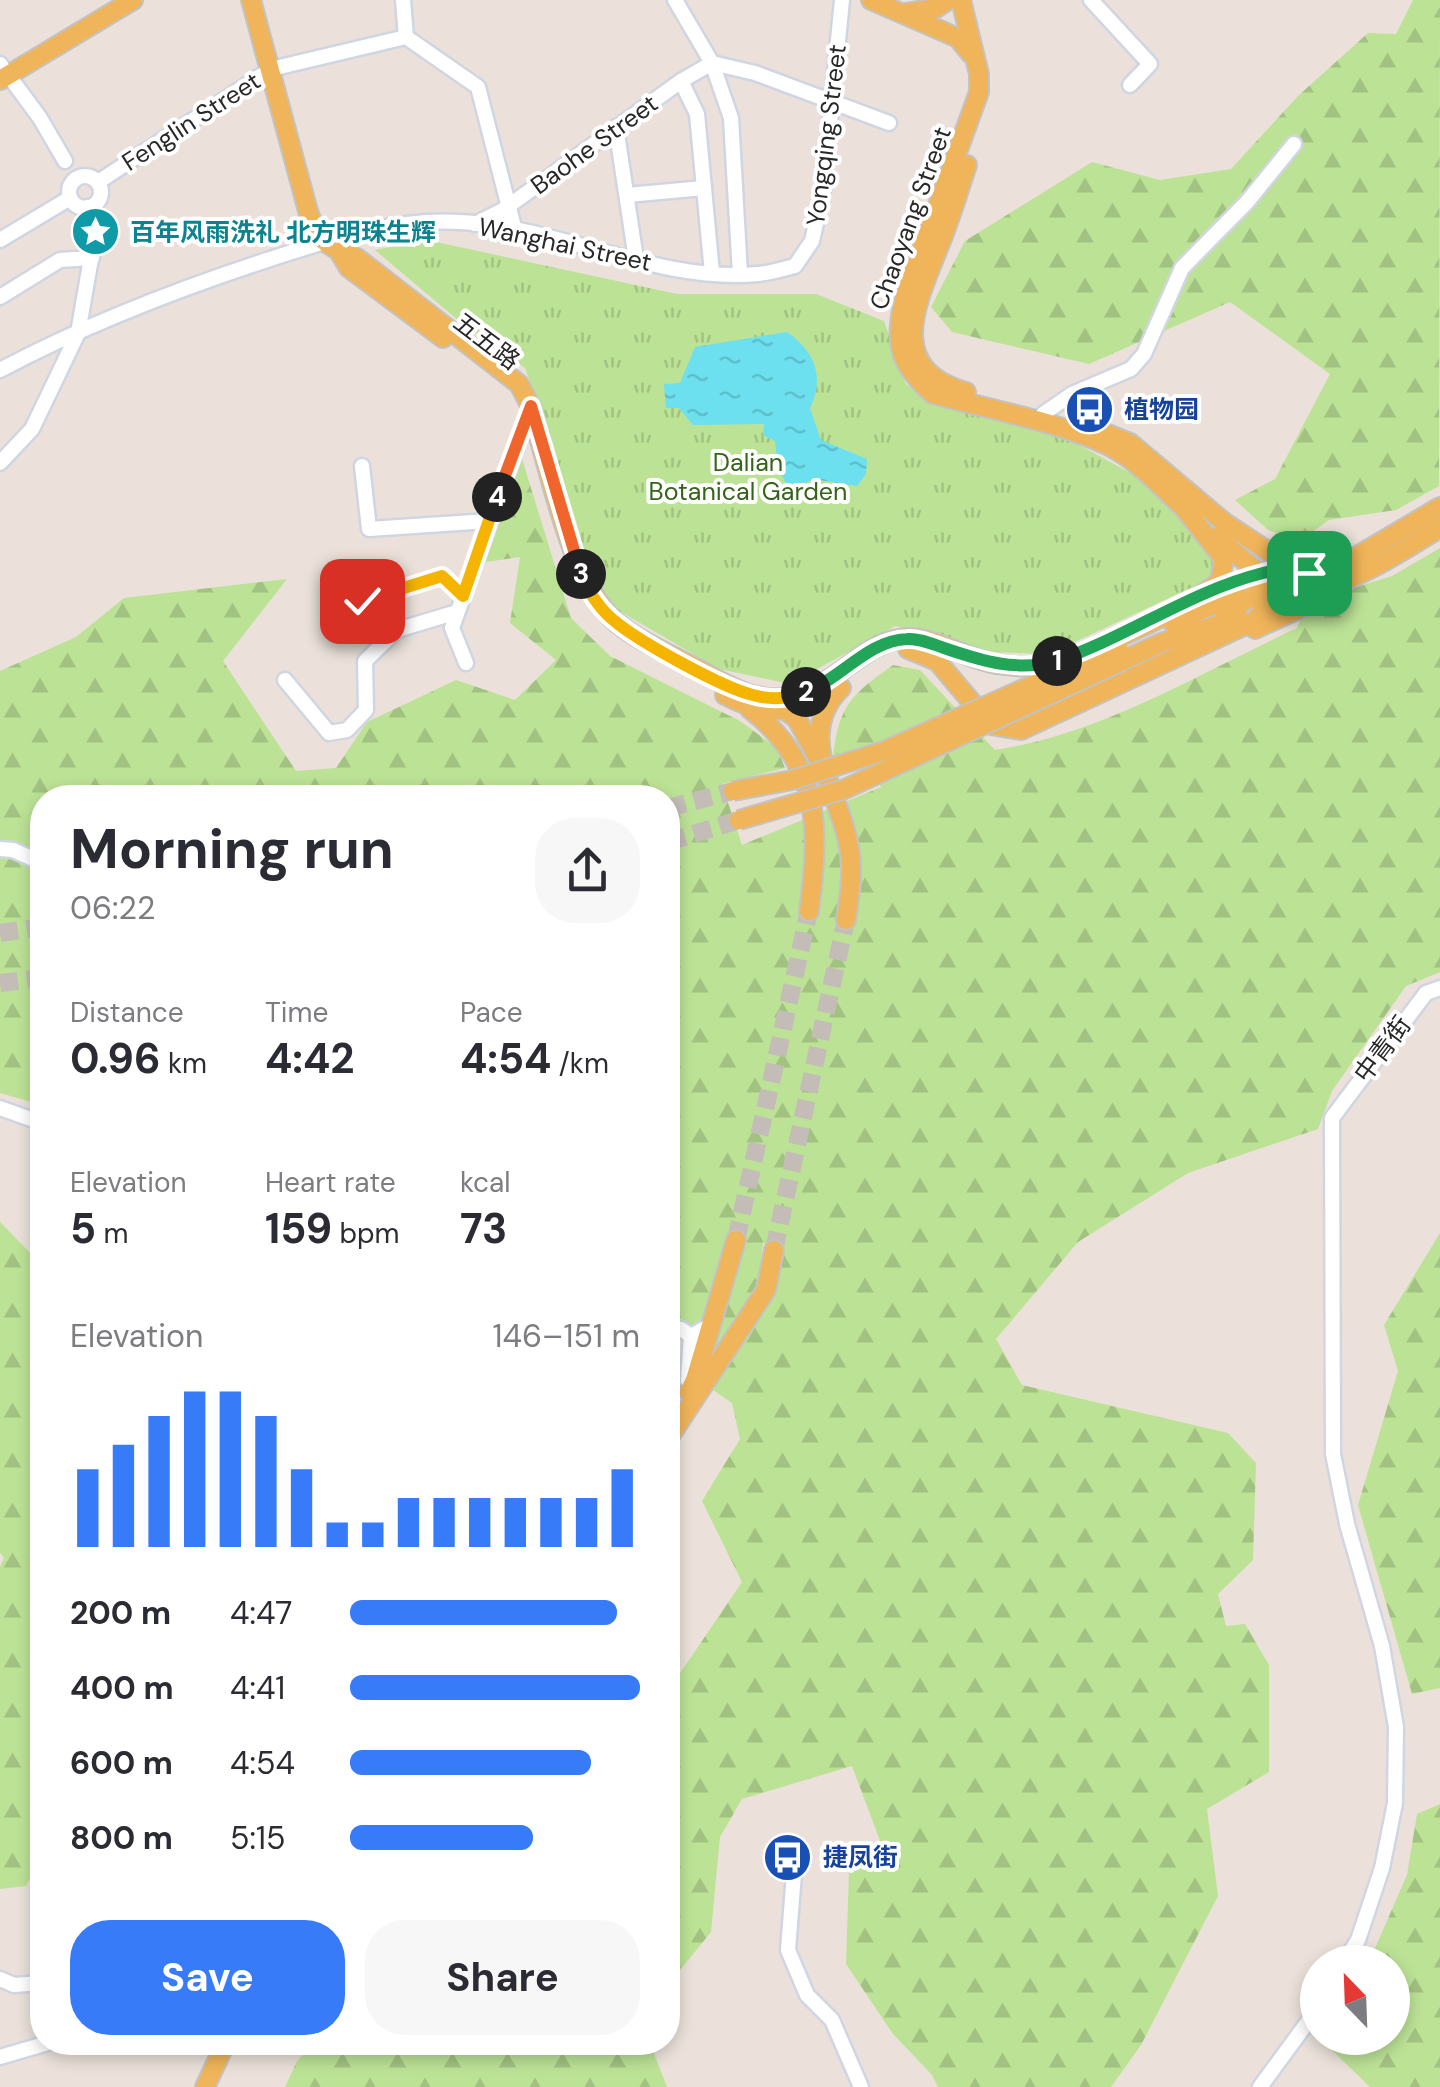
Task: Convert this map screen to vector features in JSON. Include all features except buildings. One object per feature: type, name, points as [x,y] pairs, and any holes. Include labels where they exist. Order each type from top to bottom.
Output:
[{"type":"main road","points":[[3,73],[133,0]]},
{"type":"main road","points":[[252,0],[308,211],[323,242]]},
{"type":"main road","points":[[870,0],[958,38],[976,63]]},
{"type":"main road","points":[[900,13],[936,8],[948,0]]},
{"type":"main road","name":"Chaoyang Street","points":[[961,0],[979,92],[905,296],[898,326],[905,362],[916,380],[933,394],[1080,435],[1136,462],[1188,512],[1266,575]]},
{"type":"main road","name":"Chaoyang Street","points":[[970,0],[988,77],[987,104],[941,242],[920,291],[912,338],[922,364],[940,382],[1112,434],[1130,443],[1226,523]]},
{"type":"main road","name":"五五路","points":[[323,242],[340,253],[349,268],[504,382],[528,414],[580,572],[602,609],[632,633],[708,675],[797,712]]},
{"type":"main road","name":"五五路","points":[[528,414],[573,580],[588,607],[616,634],[748,707],[797,712]]},
{"type":"main road","points":[[1032,726],[1016,722],[1002,709],[1003,690],[1198,598],[1266,575],[1329,571],[1440,507]]},
{"type":"main road","points":[[1188,512],[1224,559],[1220,581],[1198,598]]},
{"type":"main road","points":[[1226,523],[1283,561],[1309,567],[1350,560]]},
{"type":"main road","points":[[1117,688],[1242,628],[1267,608],[1272,588],[1266,575],[1226,523]]},
{"type":"main road","points":[[808,755],[828,702],[886,652],[914,649],[937,661],[991,726],[1011,731],[1032,726],[1343,589],[1440,528]]},
{"type":"main road","points":[[733,791],[792,780],[884,751],[1120,654],[1342,582],[1386,560]]},
{"type":"main road","points":[[1266,575],[1291,588],[1342,582]]},
{"type":"main road","points":[[1161,643],[1262,592],[1266,575]]},
{"type":"main road","points":[[738,820],[845,789],[1120,654],[1266,575]]},
{"type":"main road","points":[[765,698],[782,699],[816,688],[837,677],[873,648],[910,638],[994,664],[1018,666],[1053,662],[1093,649]]},
{"type":"main road","points":[[797,712],[816,688]]},
{"type":"main road","points":[[797,712],[841,688]]},
{"type":"main road","points":[[748,707],[808,755],[849,844],[852,880],[846,920]]},
{"type":"main road","points":[[797,712],[808,755],[816,828],[809,911]]},
{"type":"main road","points":[[680,1406],[695,1380],[736,1240]]},
{"type":"main road","points":[[680,1421],[766,1290],[774,1250]]},
{"type":"main road","points":[[194,2087],[210,2055]]},
{"type":"main road","points":[[205,2087],[220,2055]]},
{"type":"street","points":[[404,0],[406,37],[478,88],[516,231]]},
{"type":"street","points":[[675,0],[712,62],[730,118],[740,274]]},
{"type":"street","name":"Yongqing Street","points":[[795,266],[812,241],[823,192],[842,0]]},
{"type":"street","points":[[1092,0],[1150,64],[1130,85]]},
{"type":"street","name":"Fenglin Street","points":[[98,182],[271,69],[406,37]]},
{"type":"street","points":[[712,62],[755,73],[889,122]]},
{"type":"street","name":"Baohe Street","points":[[476,224],[509,205],[712,62]]},
{"type":"street","points":[[3,73],[40,118],[70,170],[70,198],[80,207],[87,207],[99,198],[98,182],[70,170]]},
{"type":"street","points":[[681,81],[698,114],[712,273]]},
{"type":"street","points":[[616,127],[636,259]]},
{"type":"street","points":[[1044,414],[1072,394],[1130,369],[1144,354],[1182,268],[1248,202],[1294,144]]},
{"type":"street","points":[[626,195],[704,188]]},
{"type":"street","points":[[0,240],[70,198]]},
{"type":"street","points":[[0,463],[32,429],[78,333],[93,253],[87,207]]},
{"type":"street","name":"Wanghai Street","points":[[0,370],[184,287],[323,242],[417,222],[476,224],[712,273],[759,274],[795,266]]},
{"type":"street","points":[[0,297],[60,260],[93,253]]},
{"type":"street","points":[[466,663],[452,628],[528,414]]},
{"type":"street","points":[[362,466],[369,529],[488,521]]},
{"type":"street","points":[[345,627],[362,601],[442,576],[463,596]]},
{"type":"street","points":[[285,680],[329,733],[347,730],[366,710],[365,661],[397,630],[457,612]]},
{"type":"street","points":[[0,849],[30,858]]},
{"type":"street","name":"中青街","points":[[1355,1945],[1382,1868],[1395,1803],[1396,1727],[1382,1646],[1347,1524],[1333,1454],[1332,1118],[1396,1029],[1426,993],[1440,988]]},
{"type":"street","points":[[0,1108],[30,1119]]},
{"type":"street","points":[[691,1336],[712,1324]]},
{"type":"street","points":[[680,1329],[691,1336]]},
{"type":"street","points":[[688,1394],[691,1336]]},
{"type":"street","points":[[796,1848],[788,1950],[806,1995],[832,2020],[861,2087]]},
{"type":"street","points":[[0,1979],[14,1985],[30,1984]]},
{"type":"street","points":[[1260,2087],[1300,2033]]},
{"type":"street","points":[[0,2057],[30,2048]]},
{"type":"green space","points":[[1413,0],[1440,0],[1439,486],[1396,510],[1329,520],[1299,541],[1268,530],[1235,500],[1275,479],[1330,374],[1230,302],[1089,364],[952,332],[931,307],[965,241],[1092,162],[1160,180],[1231,169],[1298,96],[1368,33],[1396,34]]},
{"type":"green space","name":"Dalian Botanical Garden","points":[[427,240],[677,294],[816,294],[884,321],[906,384],[935,403],[1068,439],[1138,477],[1207,541],[1217,562],[1213,573],[1199,584],[1049,654],[986,652],[895,626],[790,684],[719,669],[609,605],[576,533],[553,443],[525,368],[459,321],[375,250]]},
{"type":"green space","points":[[519,449],[571,618],[610,656],[740,721],[777,748],[785,768],[722,784],[742,845],[881,787],[863,749],[833,758],[839,725],[849,703],[893,665],[920,670],[995,750],[1035,742],[1112,716],[1187,682],[1297,628],[1307,602],[1392,576],[1440,548],[1440,972],[1406,986],[1332,1091],[1318,1129],[1188,1173],[1078,1242],[996,1339],[1022,1385],[1228,1433],[1256,1463],[1253,1560],[1218,1594],[1226,1626],[1245,1624],[1269,1665],[1269,1772],[1207,1809],[1218,1896],[1141,2045],[1111,2087],[938,2087],[932,2075],[893,2034],[846,1964],[849,1871],[882,1846],[852,1766],[742,1799],[720,1837],[711,1932],[680,1970],[680,1673],[742,1582],[702,1501],[740,1439],[732,1403],[710,1388],[778,1246],[763,1243],[758,1285],[715,1356],[711,1356],[730,1234],[700,1326],[686,1326],[680,1319],[680,785],[30,785],[30,1102],[0,1093],[0,671],[76,637],[124,598],[287,579],[223,661],[296,771],[336,768],[367,722],[456,680],[515,700],[556,660],[510,623],[520,557],[479,563]]},
{"type":"green space","points":[[0,1222],[30,1253],[30,1878],[26,1886],[0,1889],[0,1567],[4,1558],[0,1553]]},
{"type":"green space","points":[[1440,1233],[1440,1688],[1412,1694],[1358,1505],[1398,1371],[1384,1325]]},
{"type":"green space","points":[[1440,1804],[1440,2087],[1370,2087],[1337,2055],[1410,2055],[1410,1945],[1376,1945],[1407,1875],[1417,1814]]},
{"type":"green space","points":[[303,2055],[655,2055],[667,2087],[285,2087]]},
{"type":"water","points":[[787,332],[805,348],[815,366],[817,386],[810,408],[821,440],[867,459],[866,474],[857,486],[813,479],[790,492],[778,467],[775,441],[763,435],[764,424],[693,425],[679,408],[666,408],[664,384],[680,383],[695,347]]},
{"type":"tunnel","points":[[680,805],[733,791]]},
{"type":"tunnel","points":[[680,838],[739,820]]},
{"type":"tunnel","points":[[736,1240],[809,911]]},
{"type":"tunnel","points":[[774,1250],[846,920]]},
{"type":"tunnel","points":[[0,933],[30,929]]},
{"type":"tunnel","points":[[0,983],[30,979]]},
{"type":"place","name":"百年风雨洗礼 北方明珠生辉","points":[[95,232]]},
{"type":"place","name":"植物园","points":[[1089,409]]},
{"type":"place","name":"捷凤街","points":[[788,1857]]},
{"type":"route","points":[[362,601],[442,576],[463,596],[531,406],[580,572],[602,609],[632,633],[738,690],[765,698],[797,696],[837,677],[873,648],[910,638],[994,664],[1034,666],[1053,662],[1093,649],[1198,598],[1261,573],[1309,573]]}]
